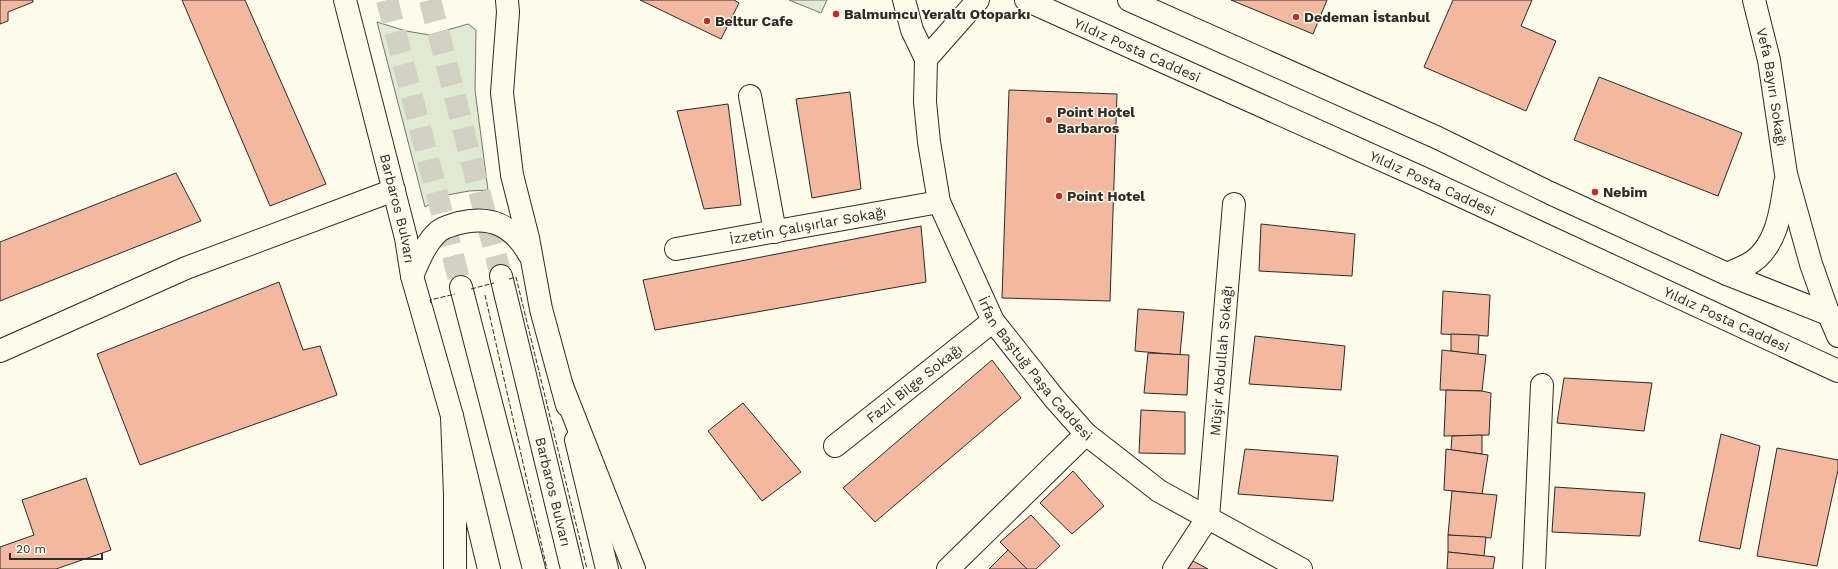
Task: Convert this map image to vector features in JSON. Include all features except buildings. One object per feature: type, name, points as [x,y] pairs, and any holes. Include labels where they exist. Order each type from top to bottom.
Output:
[{"type":"main road","name":"Barbaros Bulvarı","points":[[345,0],[406,238],[412,276],[452,416]]},
{"type":"main road","points":[[507,0],[508,12],[502,93],[512,175],[532,261],[541,309],[562,386],[607,569]]},
{"type":"main road","name":"İrfan Baştuğ Paşa Caddesi","points":[[904,0],[912,30],[926,59],[925,102],[929,142],[939,202],[994,321],[1054,398],[1086,434],[1159,491],[1300,569]]},
{"type":"main road","points":[[926,59],[978,0]]},
{"type":"main road","name":"Yıldız Posta Caddesi","points":[[1026,0],[1420,177],[1838,371]]},
{"type":"main road","points":[[1128,0],[1438,138],[1550,193],[1727,274],[1834,316]]},
{"type":"main road","name":"Vefa Bayırı Sokağı","points":[[1754,0],[1769,60],[1786,174]]},
{"type":"main road","points":[[750,96],[775,232]]},
{"type":"main road","points":[[1727,274],[1748,264],[1768,246],[1781,214],[1786,174]]},
{"type":"main road","points":[[1786,174],[1811,264],[1834,316],[1838,336]]},
{"type":"main road","points":[[0,350],[186,268],[394,190]]},
{"type":"main road","name":"İzzetin Çalışırlar Sokağı","points":[[676,248],[775,232],[939,202]]},
{"type":"main road","name":"Müşir Abdullah Sokağı","points":[[1208,517],[1234,204]]},
{"type":"main road","points":[[412,276],[433,237],[441,229],[471,220],[496,222],[508,229],[521,241],[532,261]]},
{"type":"main road","name":"Barbaros Bulvarı","points":[[501,276],[572,569]]},
{"type":"main road","points":[[461,286],[534,569]]},
{"type":"main road","name":"Fazıl Bilge Sokağı","points":[[835,446],[994,321]]},
{"type":"main road","points":[[1534,569],[1542,385]]},
{"type":"main road","points":[[562,386],[634,569]]},
{"type":"main road","points":[[452,416],[455,495],[455,569]]},
{"type":"main road","points":[[452,416],[489,569]]},
{"type":"main road","points":[[948,569],[1086,434]]},
{"type":"main road","points":[[1174,569],[1208,517]]},
{"type":"green space","points":[[789,0],[827,0],[821,13]]},
{"type":"green space","points":[[377,22],[406,31],[430,35],[468,24],[476,30],[475,90],[488,190],[469,191],[442,196],[425,207]]},
{"type":"tunnel","points":[[387,0],[461,287]]},
{"type":"tunnel","points":[[430,0],[501,276]]},
{"type":"fence","points":[[509,279],[516,277],[587,569]]},
{"type":"fence","points":[[471,289],[494,283]]},
{"type":"fence","points":[[431,303],[430,300],[455,294]]},
{"type":"fence","points":[[485,295],[547,569]]},
{"type":"place","name":"Balmumcu Yeraltı Otoparkı","points":[[836,14]]},
{"type":"place","name":"Dedeman İstanbul","points":[[1296,17]]},
{"type":"place","name":"Beltur Cafe","points":[[707,21]]},
{"type":"place","name":"Point Hotel Barbaros","points":[[1049,120]]},
{"type":"place","name":"Nebim","points":[[1595,192]]},
{"type":"place","name":"Point Hotel","points":[[1059,196]]}]
